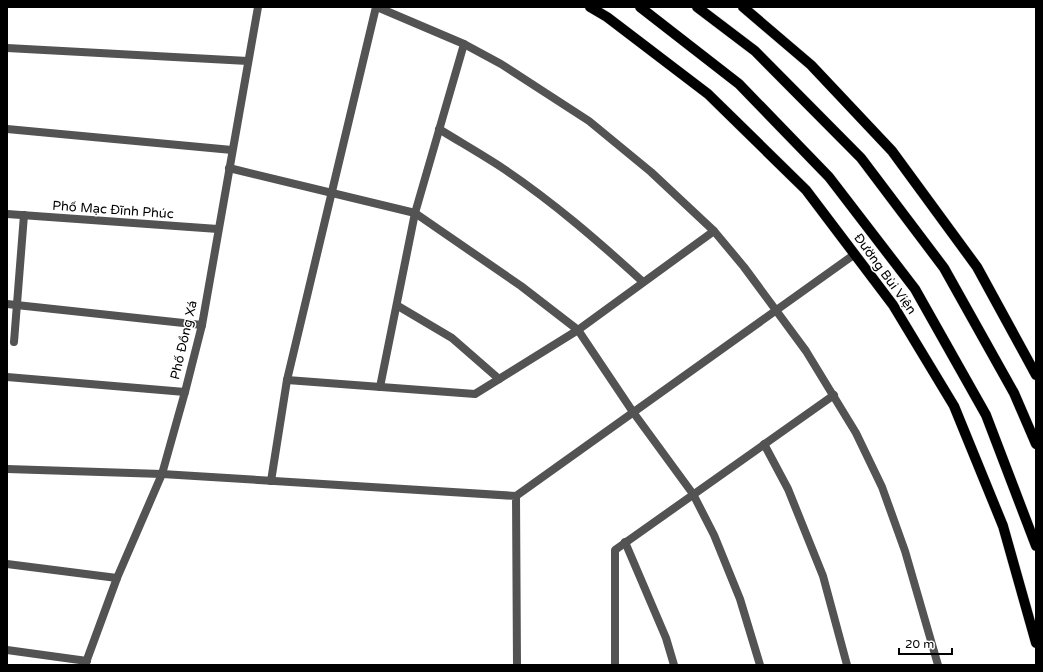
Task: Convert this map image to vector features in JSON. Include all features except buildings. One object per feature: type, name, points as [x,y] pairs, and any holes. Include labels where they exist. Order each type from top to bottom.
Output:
[{"type":"main road","name":"Đường Bùi Viện","points":[[590,7],[607,17],[708,94],[806,190],[893,305],[954,406],[1004,526],[1036,643]]},
{"type":"main road","name":"Đường Bùi Viện","points":[[640,7],[744,90],[829,177],[915,289],[986,415],[1036,546]]},
{"type":"main road","points":[[697,7],[755,51],[861,158],[944,268],[1014,393],[1036,444]]},
{"type":"main road","points":[[743,7],[811,65],[892,151],[977,267],[1036,375]]},
{"type":"street","name":"Phố Đồng Xá","points":[[86,663],[117,578],[162,474],[185,392],[202,325],[258,7]]},
{"type":"street","points":[[271,481],[286,380],[377,7],[464,44],[501,64],[589,121],[651,172],[714,230],[776,310],[806,352],[834,395],[856,433],[882,487],[905,551],[938,665]]},
{"type":"street","points":[[380,387],[398,306],[415,213],[464,44]]},
{"type":"street","points":[[7,48],[248,61]]},
{"type":"street","points":[[7,129],[232,150]]},
{"type":"street","points":[[439,129],[502,167],[553,204],[599,242],[643,282]]},
{"type":"street","points":[[229,168],[331,194],[415,213],[521,286],[578,330],[633,412],[693,494],[714,534],[729,570],[740,599],[760,665]]},
{"type":"street","name":"Phố Mạc Đĩnh Phúc","points":[[7,214],[218,229]]},
{"type":"street","points":[[14,342],[24,215]]},
{"type":"street","points":[[286,380],[475,394],[578,330],[714,230]]},
{"type":"street","points":[[7,469],[162,474],[516,496],[855,254]]},
{"type":"street","points":[[7,304],[202,325]]},
{"type":"street","points":[[398,306],[452,338],[499,379]]},
{"type":"street","points":[[7,377],[185,392]]},
{"type":"street","points":[[615,665],[615,550],[834,395]]},
{"type":"street","points":[[764,444],[788,489],[823,576],[847,665]]},
{"type":"street","points":[[516,496],[517,665]]},
{"type":"street","points":[[625,542],[666,638],[674,665]]},
{"type":"street","points":[[7,564],[117,578]]},
{"type":"street","points":[[7,650],[86,663]]}]
